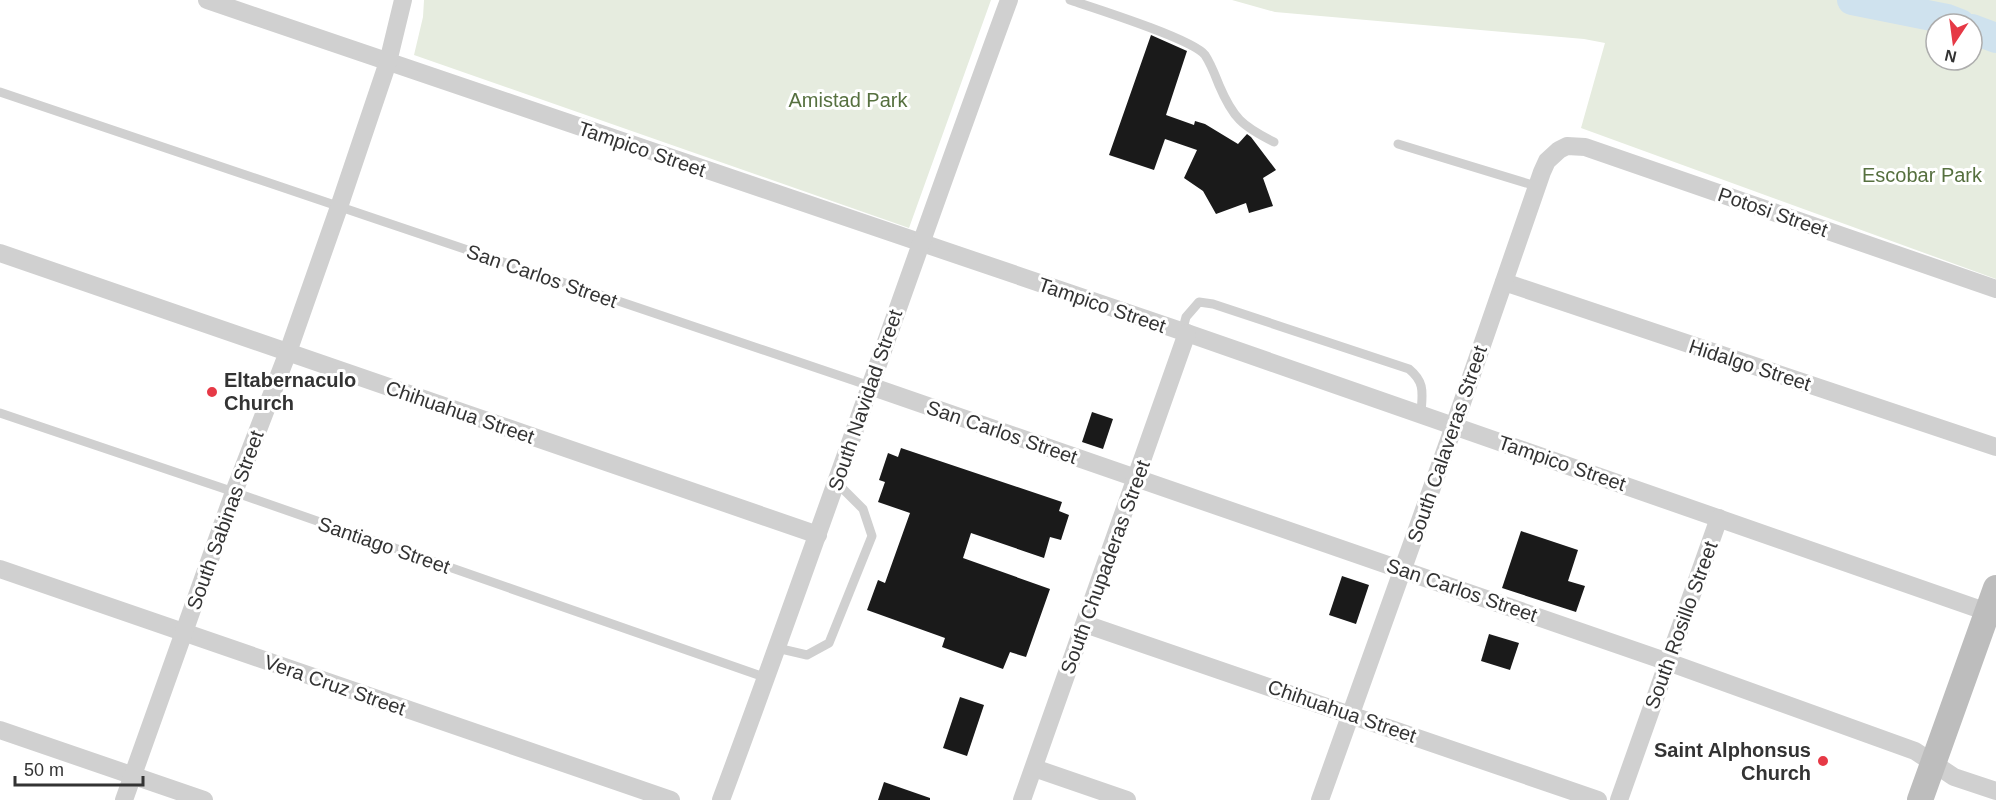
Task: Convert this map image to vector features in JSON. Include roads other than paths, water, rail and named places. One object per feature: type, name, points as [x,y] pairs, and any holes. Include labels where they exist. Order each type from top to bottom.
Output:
[{"type":"main road","points":[[1920,800],[1992,613],[1996,588]]},
{"type":"street","name":"Tampico Street","points":[[207,0],[1421,414],[1992,613]]},
{"type":"street","name":"South Sabinas Street","points":[[124,800],[339,207],[388,62],[403,0]]},
{"type":"street","name":"South Navidad Street","points":[[721,800],[767,678],[920,243],[1009,0]]},
{"type":"street","name":"Potosi Street","points":[[1551,157],[1567,146],[1585,147],[1996,289]]},
{"type":"street","name":"South Calaveras Street","points":[[1320,800],[1454,426],[1536,186],[1551,157]]},
{"type":"street","name":"Chihuahua Street","points":[[0,253],[818,535]]},
{"type":"street","name":"Hidalgo Street","points":[[1504,282],[1996,447]]},
{"type":"street","name":"South Chupaderas Street","points":[[1022,800],[1185,333]]},
{"type":"street","name":"San Carlos Street","points":[[870,386],[1668,662],[1915,751],[1954,777],[1996,791]]},
{"type":"street","name":"South Rosillo Street","points":[[1619,800],[1719,518]]},
{"type":"street","name":"Vera Cruz Street","points":[[0,570],[670,800]]},
{"type":"street","name":"Chihuahua Street","points":[[1084,624],[1598,800]]},
{"type":"street","points":[[0,730],[204,800]]},
{"type":"street","points":[[1034,768],[1127,800]]},
{"type":"lane","points":[[1070,0],[1193,46],[1204,54],[1236,117],[1252,132],[1274,142]]},
{"type":"lane","name":"San Carlos Street","points":[[0,92],[870,386]]},
{"type":"lane","points":[[1398,144],[1536,186]]},
{"type":"lane","points":[[1185,333],[1186,317],[1199,302],[1213,304],[1409,369],[1418,376],[1423,387],[1421,414]]},
{"type":"lane","name":"Santiago Street","points":[[0,413],[767,678]]},
{"type":"lane","points":[[777,648],[807,655],[829,643],[872,536],[863,509],[837,483]]},
{"type":"waterway","points":[[1852,0],[1924,14]]},
{"type":"waterway","points":[[1984,34],[1996,38]]},
{"type":"place","name":"Eltabernaculo Church","points":[[212,392]]},
{"type":"place","name":"Saint Alphonsus Church","points":[[1823,761]]},
{"type":"park label","name":"Amistad Park","points":[[848,100]]},
{"type":"park label","name":"Escobar Park","points":[[1922,175]]}]
